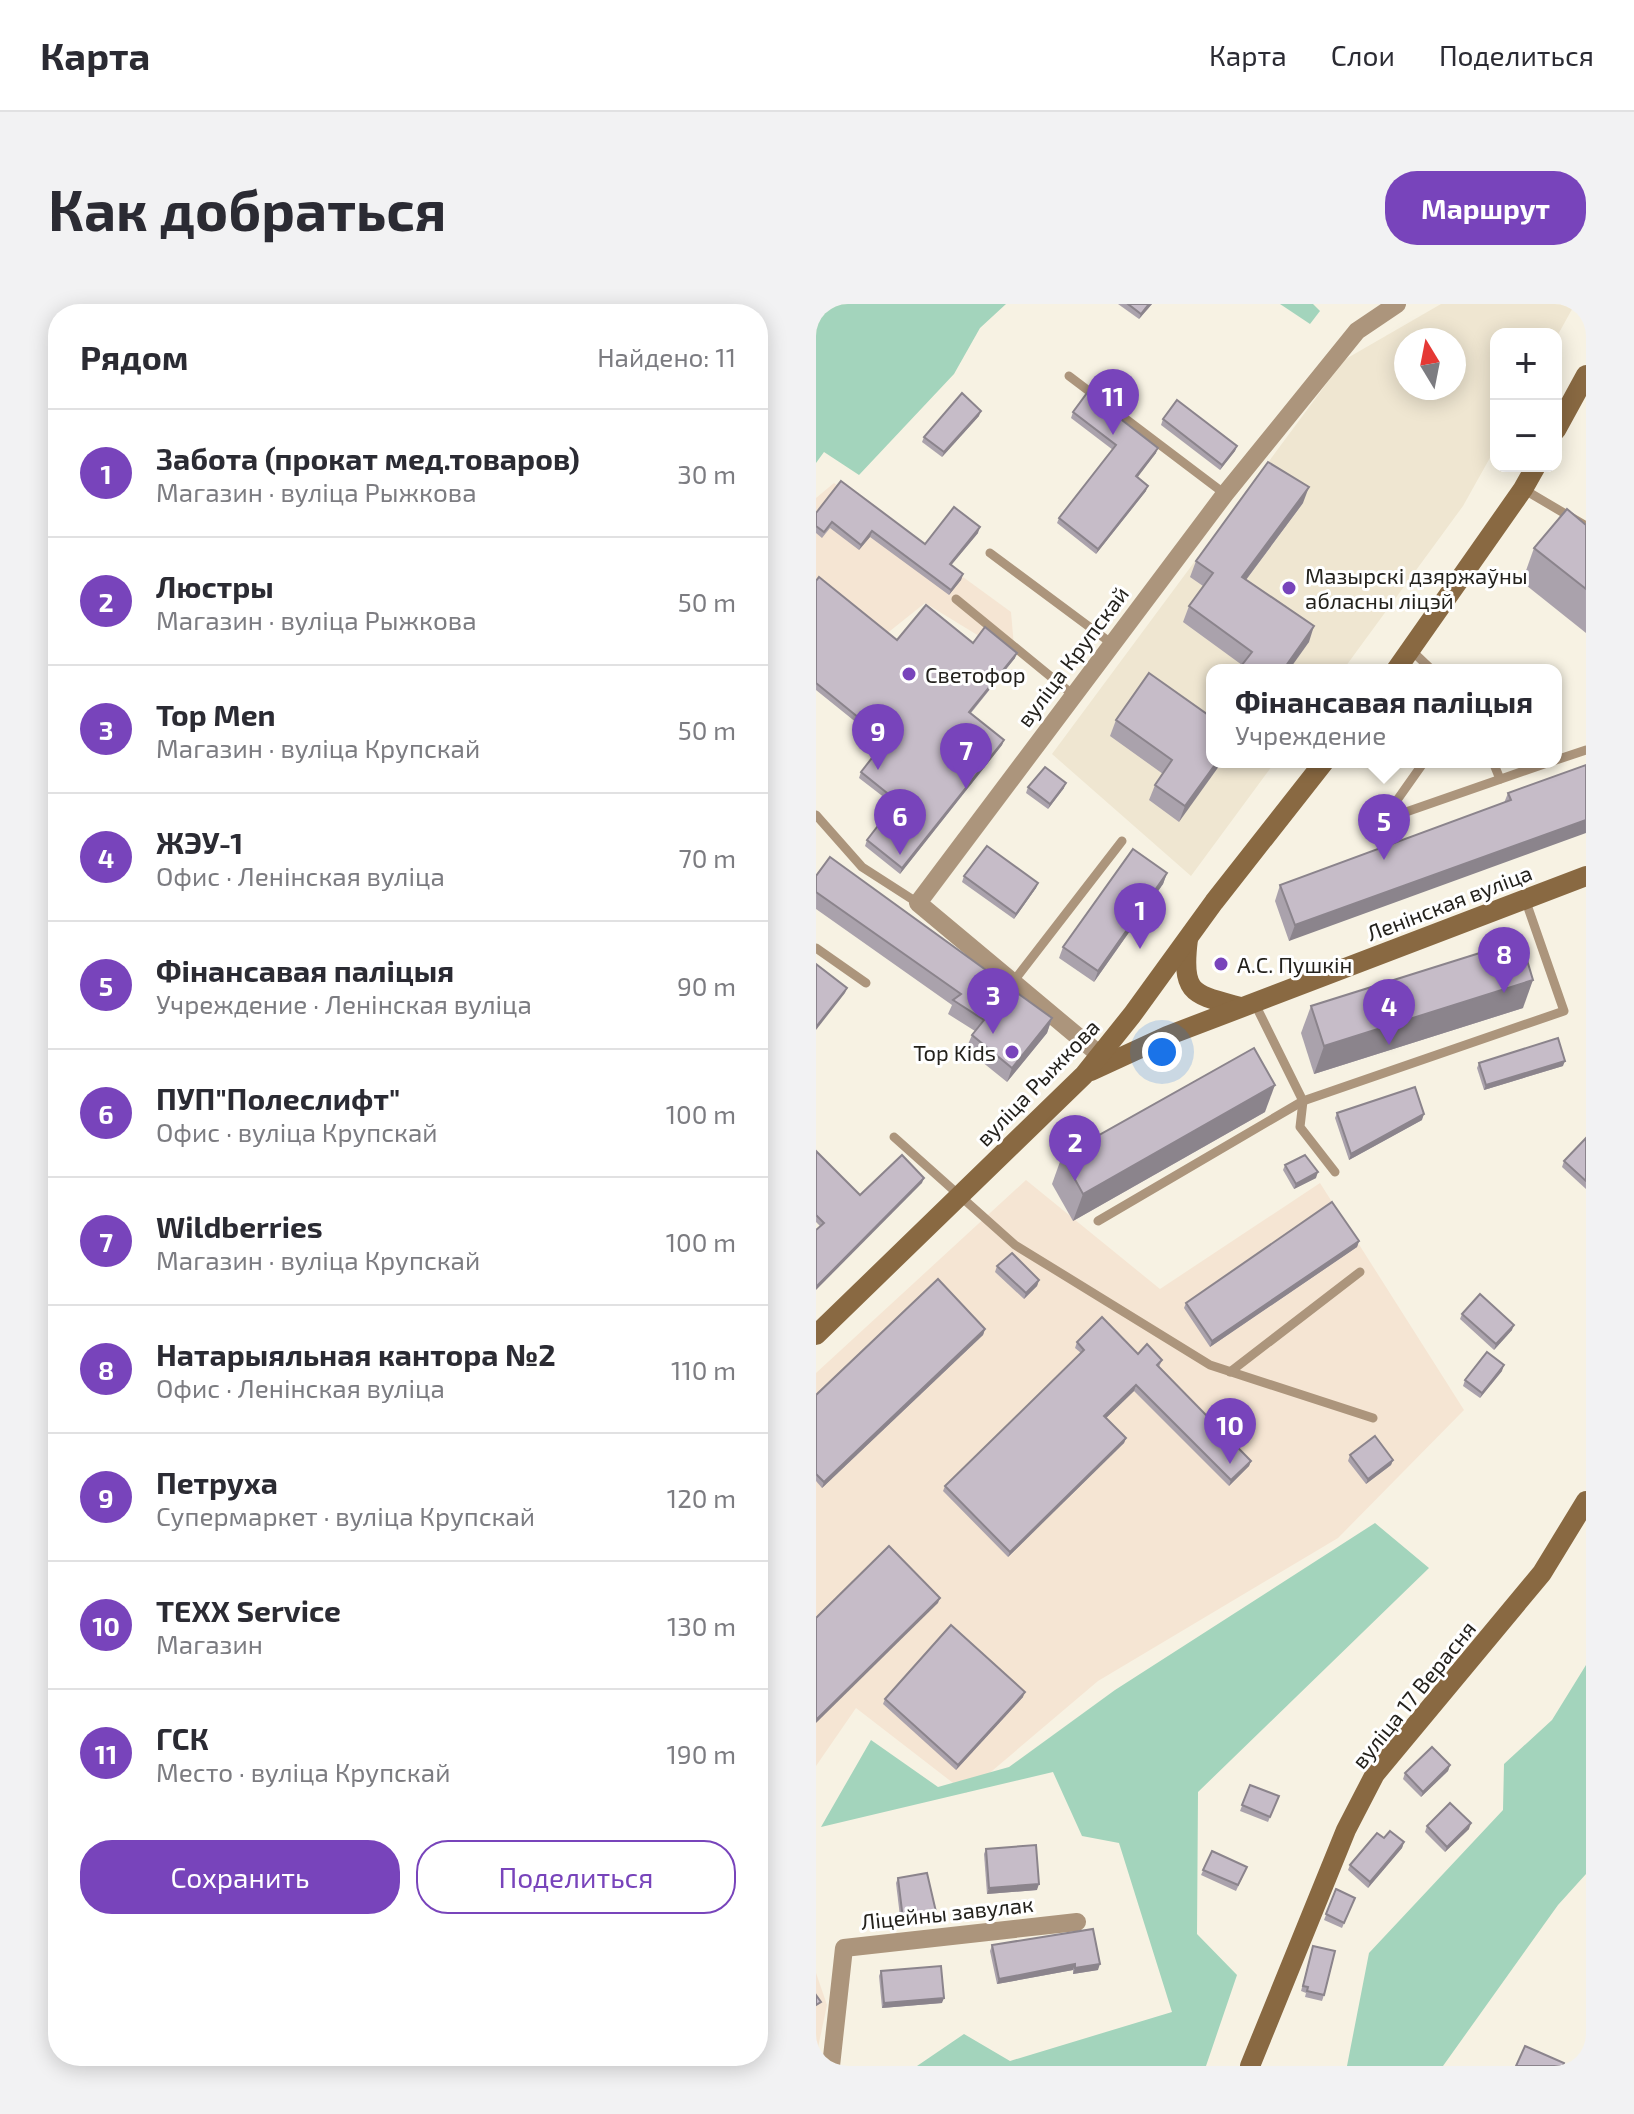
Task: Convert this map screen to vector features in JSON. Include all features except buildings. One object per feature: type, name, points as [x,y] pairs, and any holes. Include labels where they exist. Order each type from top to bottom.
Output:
[{"type":"main road","points":[[1562,419],[1586,375]]},
{"type":"main road","points":[[1401,664],[1533,472]]},
{"type":"main road","name":"вуліца Рыжкова","points":[[816,1335],[1084,1075],[1319,768]]},
{"type":"main road","name":"Ленінская вуліца","points":[[1084,1075],[1167,1036],[1586,876]]},
{"type":"main road","points":[[1188,938],[1184,966],[1187,981],[1200,996],[1247,1005]]},
{"type":"main road","name":"вуліца 17 Верасня","points":[[1250,2066],[1346,1830],[1375,1774],[1542,1573],[1586,1501]]},
{"type":"street","name":"вуліца Крупскай","points":[[918,903],[1225,494],[1357,331],[1397,304]]},
{"type":"street","points":[[918,903],[1100,1055]]},
{"type":"street","name":"Ліцейны завулак","points":[[831,2066],[844,1948],[1077,1922]]},
{"type":"lane","points":[[1069,376],[1225,494]]},
{"type":"lane","points":[[1523,489],[1586,526]]},
{"type":"lane","points":[[990,553],[1111,643]]},
{"type":"lane","points":[[956,599],[1072,694]]},
{"type":"lane","points":[[1412,651],[1426,664]]},
{"type":"lane","points":[[1562,758],[1586,750]]},
{"type":"lane","points":[[1420,768],[1383,820],[1532,768]]},
{"type":"lane","points":[[1495,768],[1500,779]]},
{"type":"lane","points":[[816,815],[862,867],[918,903]]},
{"type":"lane","points":[[1013,982],[1122,841]]},
{"type":"lane","points":[[1098,1221],[1303,1101],[1564,1011],[1525,899]]},
{"type":"lane","points":[[816,948],[866,983]]},
{"type":"lane","points":[[1247,1005],[1303,1101],[1300,1127],[1335,1172]]},
{"type":"lane","points":[[894,1137],[1015,1245],[1210,1365],[1373,1418]]},
{"type":"lane","points":[[1230,1372],[1360,1272]]},
{"type":"shaded area","name":"Мазырскі дзяржаўны абласны ліцэй","points":[[1441,304],[1575,304],[1562,328],[1490,328],[1490,458],[1463,506],[1347,664],[1206,664],[1206,768],[1271,768],[1191,876],[1052,754],[1344,360],[1394,331],[1394,400],[1466,400],[1466,328],[1399,328]]},
{"type":"shaded area","points":[[834,483],[1011,612],[1015,658],[925,603],[816,690],[816,498]]},
{"type":"shaded area","points":[[1026,1180],[1160,1289],[1320,1183],[1464,1410],[1338,1538],[1098,1681],[966,1793],[856,1708],[816,1766],[816,1373]]},
{"type":"shaded area","points":[[816,1973],[827,2005],[816,2057]]},
{"type":"green space","points":[[816,304],[1006,304],[980,328],[954,374],[859,475],[824,452],[816,463]]},
{"type":"green space","points":[[1280,304],[1313,304],[1320,311],[1310,324]]},
{"type":"green space","points":[[1375,1523],[1429,1568],[1198,1792],[1197,1934],[1237,1975],[1206,2066],[917,2066],[964,2034],[1010,2061],[1172,2012],[1119,1843],[1082,1836],[1053,1772],[821,1827],[871,1740],[938,1787],[1009,1767],[1115,1690]]},
{"type":"green space","points":[[1586,1665],[1586,1874],[1558,1905],[1443,2066],[1347,2066],[1369,1953],[1503,1810],[1504,1764],[1552,1720]]},
{"type":"place","name":"ГСК","points":[[1113,435]]},
{"type":"place","name":"Мазырскі дзяржаўны абласны ліцэй","points":[[1289,588]]},
{"type":"place","name":"Светофор","points":[[909,674]]},
{"type":"place","name":"Петруха","points":[[878,770]]},
{"type":"place","name":"Wildberries","points":[[966,789]]},
{"type":"place","name":"ПУП\"Полеслифт\"","points":[[900,855]]},
{"type":"place","name":"Фінансавая паліцыя","points":[[1384,860]]},
{"type":"place","name":"Забота (прокат мед.товаров)","points":[[1140,949]]},
{"type":"place","name":"А.С. Пушкін","points":[[1221,964]]},
{"type":"place","name":"Натарыяльная кантора №2","points":[[1504,993]]},
{"type":"place","name":"Top Men","points":[[993,1034]]},
{"type":"place","name":"ЖЭУ-1","points":[[1389,1045]]},
{"type":"place","name":"Top Kids","points":[[1012,1052]]},
{"type":"place","name":"Люстры","points":[[1075,1181]]},
{"type":"place","name":"TEXX Service","points":[[1230,1464]]}]
